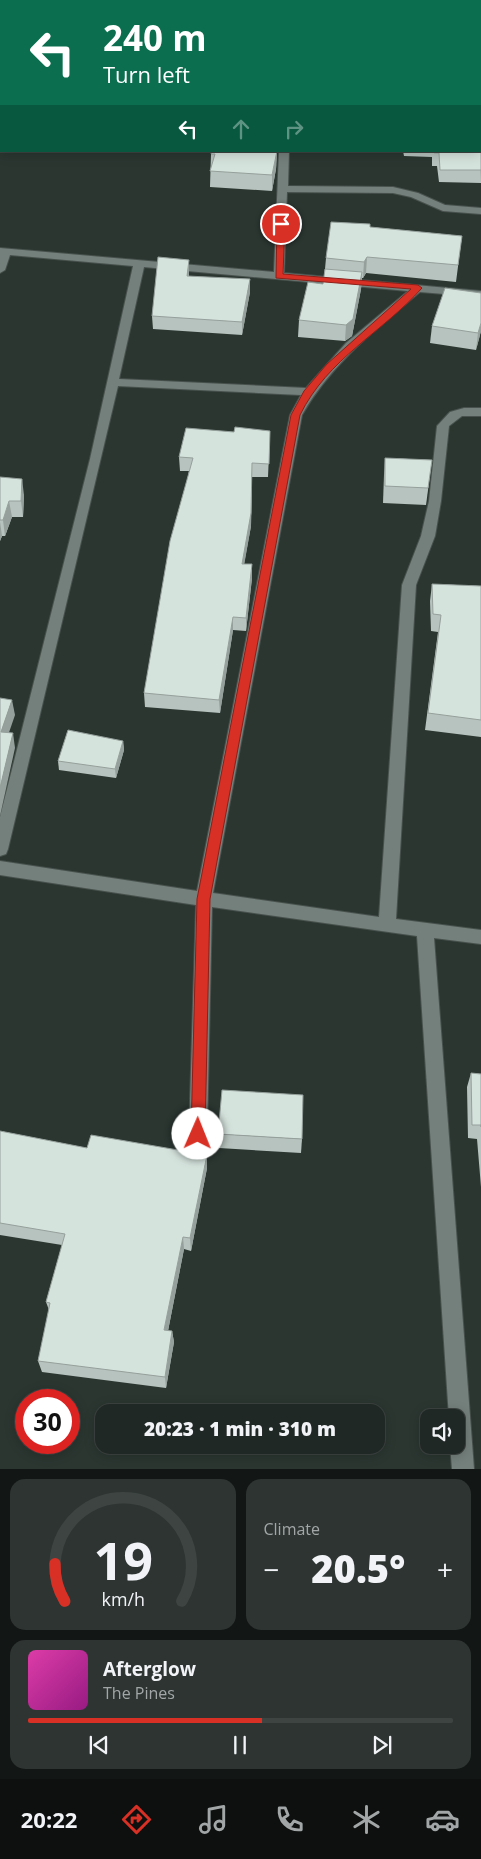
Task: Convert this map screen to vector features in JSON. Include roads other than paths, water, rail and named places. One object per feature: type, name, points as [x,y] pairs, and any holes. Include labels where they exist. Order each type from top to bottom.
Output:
[{"type":"street","points":[[278,276],[284,152]]},
{"type":"street","points":[[283,189],[394,190],[414,195],[443,208],[481,211]]},
{"type":"street","points":[[0,270],[3,252],[481,294]]},
{"type":"street","points":[[0,849],[113,382],[139,264]]},
{"type":"street","points":[[198,1134],[204,899],[296,415],[307,392],[330,365],[418,288]]},
{"type":"street","points":[[113,382],[307,392]]},
{"type":"street","points":[[387,925],[408,585],[428,536],[435,501],[442,426],[447,418],[460,413],[481,412]]},
{"type":"street","points":[[0,868],[204,899],[481,937]]},
{"type":"street","points":[[425,930],[463,1469]]}]
